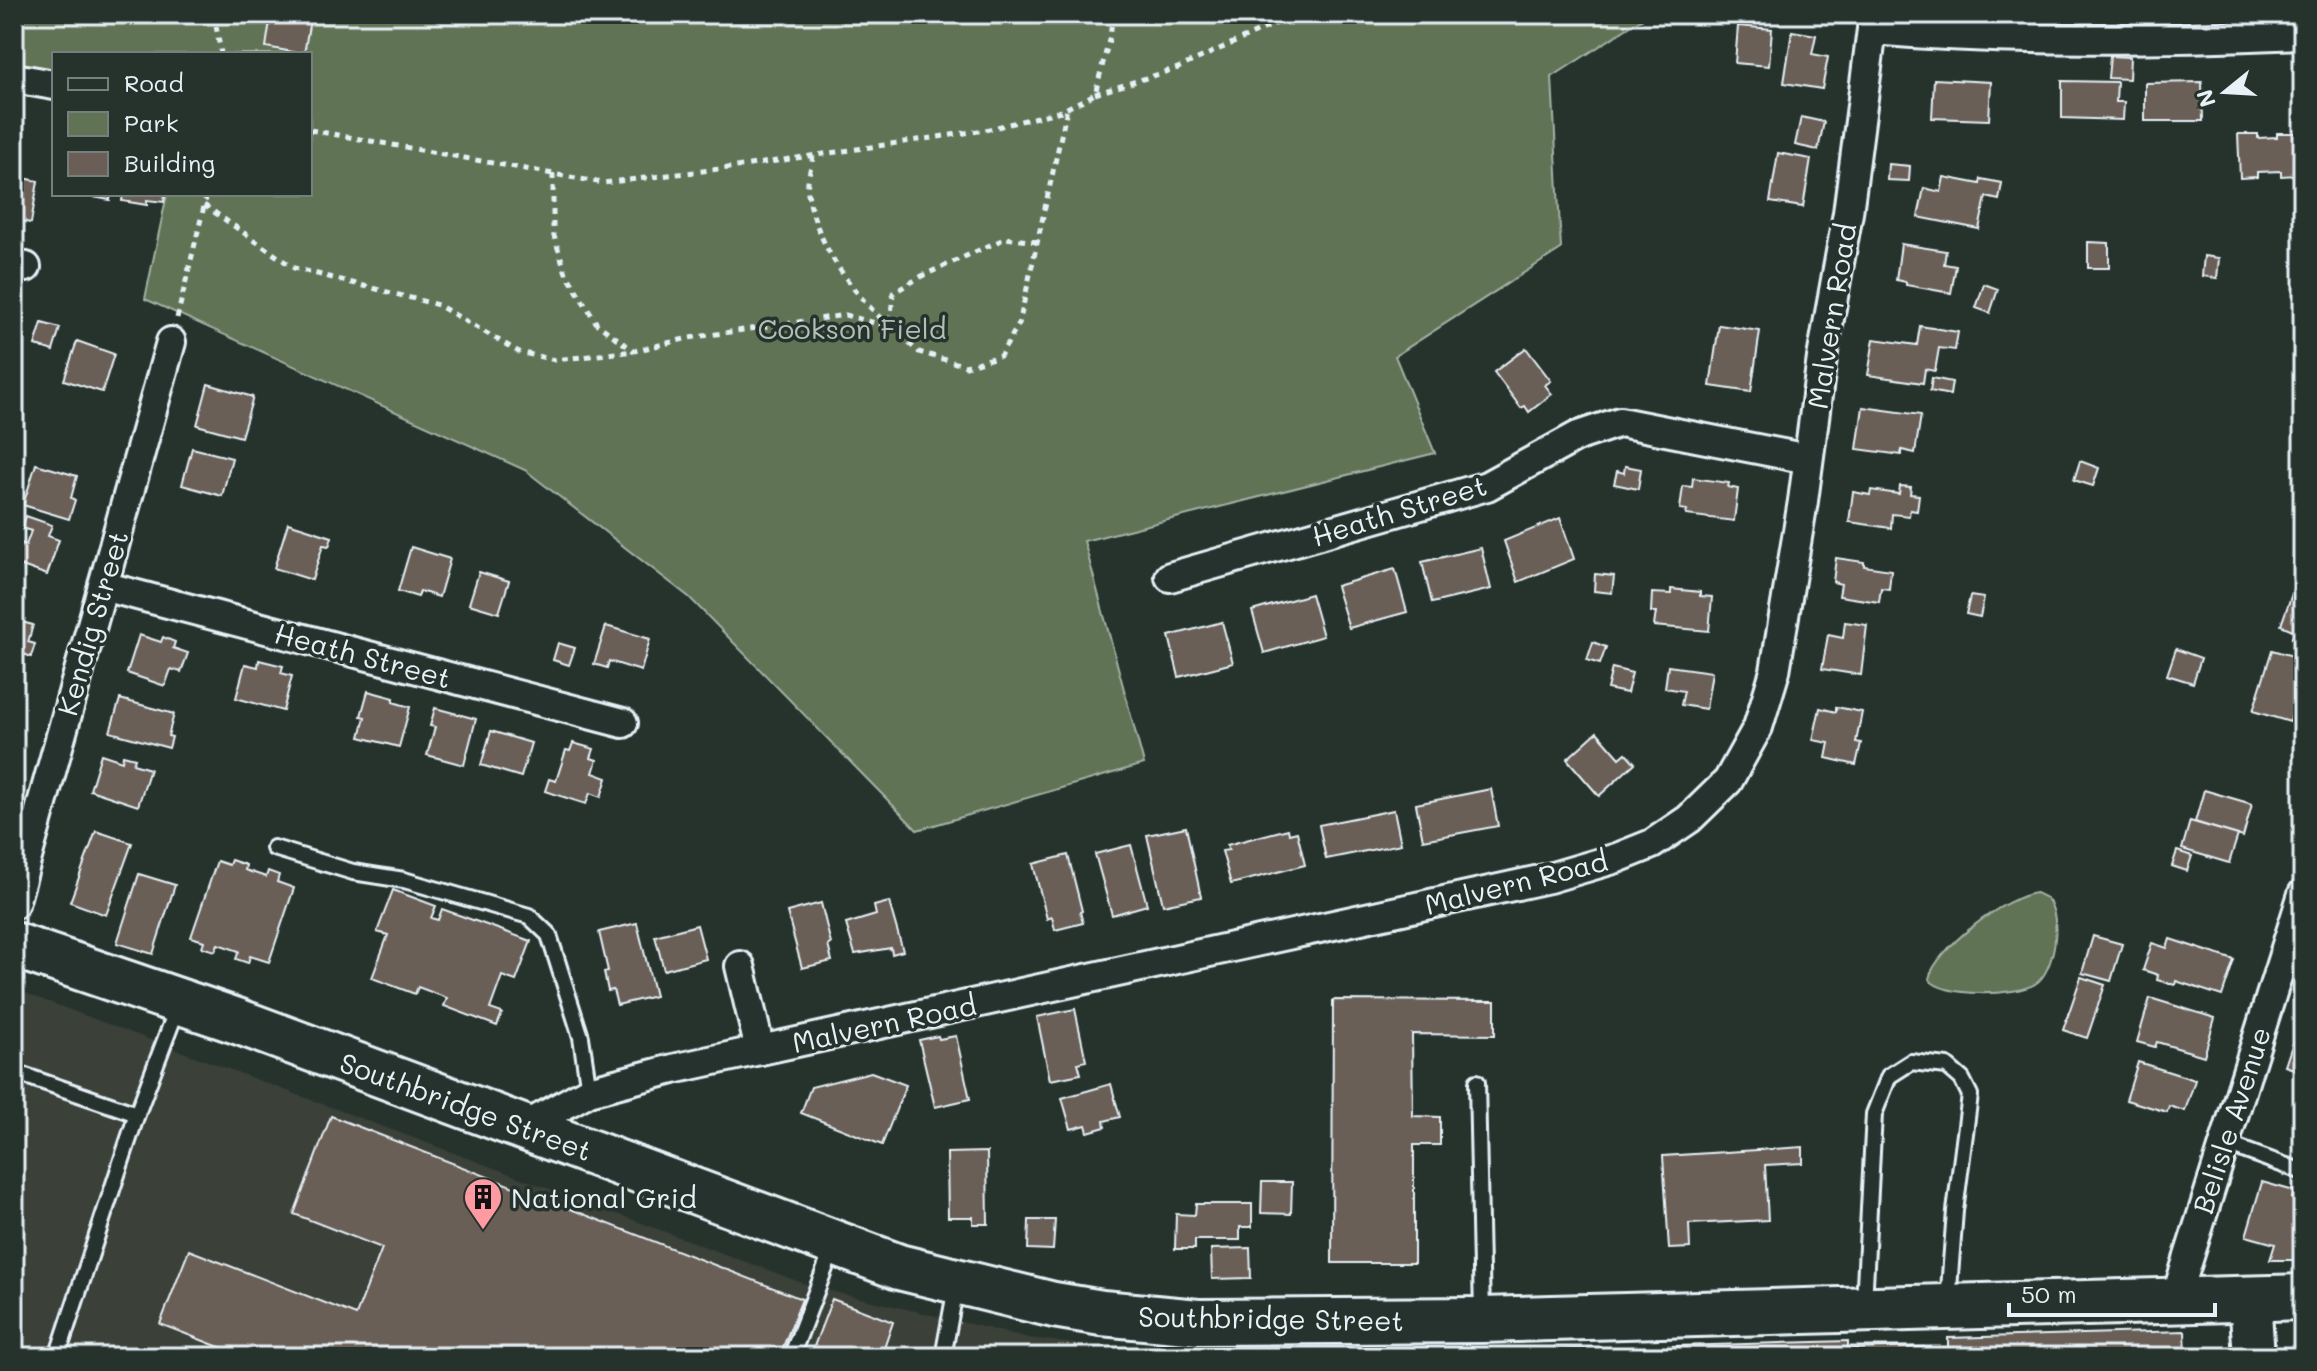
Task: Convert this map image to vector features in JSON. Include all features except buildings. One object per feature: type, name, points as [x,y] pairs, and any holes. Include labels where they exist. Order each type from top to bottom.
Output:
[{"type":"main road","name":"Southbridge Street","points":[[14,945],[524,1127],[899,1267],[1054,1305],[1152,1319],[1198,1322],[1482,1320],[2303,1297]]},
{"type":"main road","points":[[2250,1299],[2254,1357]]},
{"type":"street","points":[[1873,22],[1950,36],[2194,38],[2303,34]]},
{"type":"street","name":"Malvern Road","points":[[524,1127],[589,1091],[673,1069],[1549,878],[1652,844],[1689,819],[1728,781],[1758,727],[1775,671],[1822,358],[1848,213],[1873,22]]},
{"type":"street","points":[[14,78],[52,85]]},
{"type":"street","name":"Kendig Street","points":[[14,904],[171,342]]},
{"type":"street","name":"Heath Street","points":[[1170,577],[1487,486],[1578,436],[1620,422],[1808,459]]},
{"type":"street","name":"Heath Street","points":[[103,586],[623,723]]},
{"type":"street","name":"Belisle Avenue","points":[[2175,1301],[2303,894]]},
{"type":"street","points":[[740,966],[760,1050]]},
{"type":"lane","points":[[274,848],[353,872],[404,880],[529,916],[549,935],[581,1037],[589,1091]]},
{"type":"lane","points":[[57,1357],[137,1114],[179,1002]]},
{"type":"lane","points":[[1863,1309],[1874,1114],[1889,1076],[1911,1062],[1947,1066],[1962,1079],[1970,1095],[1955,1211],[1948,1307]]},
{"type":"lane","points":[[14,1072],[137,1114]]},
{"type":"lane","points":[[1477,1082],[1482,1320]]},
{"type":"lane","points":[[2224,1143],[2303,1172]]},
{"type":"lane","points":[[791,1357],[835,1244]]},
{"type":"lane","points":[[943,1357],[957,1282]]},
{"type":"path","points":[[214,14],[221,52]]},
{"type":"path","points":[[1095,94],[1113,14]]},
{"type":"path","points":[[312,130],[603,183],[985,130],[1068,108],[1095,94],[1178,68],[1279,22],[1305,14]]},
{"type":"path","points":[[813,156],[807,190],[820,235],[860,299],[919,352],[966,366],[1000,356],[1019,324],[1068,108]]},
{"type":"path","points":[[553,174],[553,233],[566,273],[597,324],[634,351]]},
{"type":"path","points":[[171,342],[206,196]]},
{"type":"path","points":[[204,205],[294,268],[438,305],[519,352],[555,360],[634,351],[689,338],[845,315],[890,327]]},
{"type":"path","points":[[890,327],[893,293],[912,282],[1006,238],[1037,242]]},
{"type":"shaded area","name":"National Grid","points":[[14,989],[813,1287],[1029,1338],[1178,1357],[14,1357]]},
{"type":"green space","name":"Cookson Field","points":[[14,14],[1649,14],[1552,77],[1561,249],[1395,356],[1435,453],[1084,541],[1144,764],[917,830],[689,597],[525,470],[145,299],[167,196],[312,196],[312,52],[52,52],[52,69],[14,62]]},
{"type":"green space","points":[[2036,893],[2047,899],[2052,907],[2056,930],[2048,968],[2035,984],[2012,991],[1980,993],[1948,989],[1929,979],[1944,954],[1974,926],[2008,903]]},
{"type":"place","name":"National Grid","points":[[483,1231]]}]
